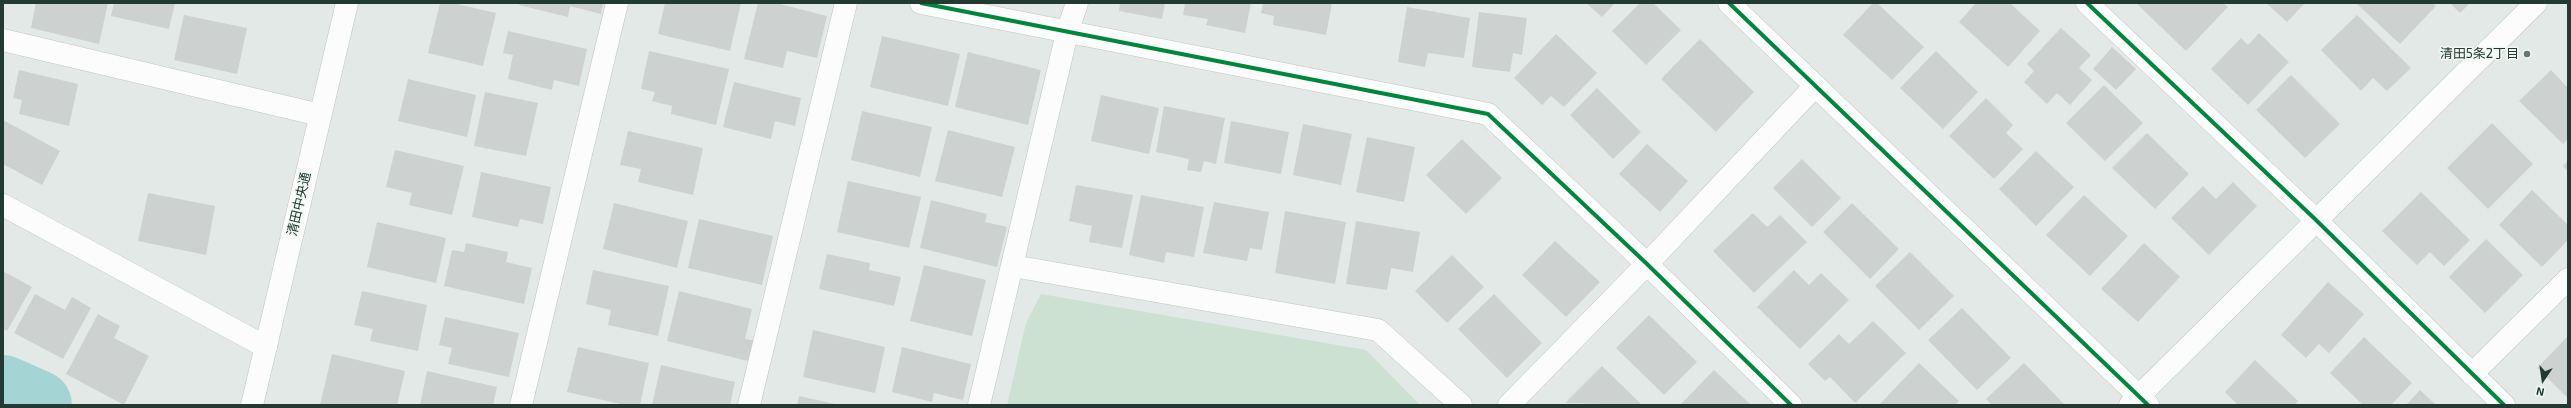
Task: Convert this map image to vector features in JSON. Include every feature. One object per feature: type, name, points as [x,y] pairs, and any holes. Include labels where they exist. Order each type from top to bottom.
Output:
[{"type":"street","name":"清田中央通","points":[[252,405],[347,3]]},
{"type":"street","points":[[521,405],[617,3]]},
{"type":"street","points":[[749,405],[846,3]]},
{"type":"street","points":[[921,3],[1067,33],[1488,114],[1647,264],[1791,405]]},
{"type":"street","points":[[980,405],[1067,33],[1077,3]]},
{"type":"street","points":[[1729,3],[2139,402],[2316,220],[2536,3]]},
{"type":"street","points":[[2087,3],[2316,220],[2504,405]]},
{"type":"street","points":[[3,40],[320,115]]},
{"type":"street","points":[[1509,405],[1647,264],[1815,86]]},
{"type":"street","points":[[3,205],[266,347]]},
{"type":"street","points":[[1013,266],[1378,330],[1461,405]]},
{"type":"street","points":[[2472,374],[2568,279]]},
{"type":"green space","points":[[1041,294],[1366,350],[1420,405],[1007,405],[1026,323]]},
{"type":"building","points":[[36,3],[108,3],[99,44],[31,28]]},
{"type":"building","points":[[114,3],[175,3],[169,29],[111,16]]},
{"type":"building","points":[[440,3],[453,3],[496,13],[483,66],[428,53]]},
{"type":"building","points":[[520,3],[603,3],[601,14],[570,6],[568,17],[519,5]]},
{"type":"building","points":[[665,3],[741,3],[730,51],[658,34]]},
{"type":"building","points":[[758,3],[776,3],[827,16],[817,58],[787,51],[783,68],[744,59]]},
{"type":"building","points":[[1120,3],[1165,3],[1162,19],[1119,11]]},
{"type":"building","points":[[1185,3],[1251,3],[1245,33],[1206,25],[1208,19],[1183,15]]},
{"type":"building","points":[[1263,3],[1332,3],[1326,35],[1273,25],[1274,16],[1261,13]]},
{"type":"building","points":[[1586,3],[1615,3],[1602,17]]},
{"type":"building","points":[[1640,3],[1653,3],[1681,30],[1646,65],[1612,31]]},
{"type":"building","points":[[1873,3],[1877,3],[1924,47],[1892,80],[1843,35]]},
{"type":"building","points":[[1976,3],[2010,3],[2040,31],[2008,67],[1959,22]]},
{"type":"building","points":[[2136,3],[2223,3],[2228,7],[2186,51]]},
{"type":"building","points":[[2266,3],[2305,3],[2287,22]]},
{"type":"building","points":[[2432,3],[2436,6],[2400,44],[2357,4]]},
{"type":"building","points":[[2450,3],[2470,3],[2460,13]]},
{"type":"building","points":[[1407,7],[1470,18],[1464,58],[1428,53],[1425,67],[1398,62]]},
{"type":"building","points":[[1479,12],[1527,18],[1522,55],[1513,53],[1510,72],[1472,67]]},
{"type":"building","points":[[184,15],[247,28],[237,74],[174,60]]},
{"type":"building","points":[[2357,15],[2411,68],[2387,91],[2373,78],[2361,91],[2321,50]]},
{"type":"building","points":[[2061,28],[2091,55],[2079,68],[2092,80],[2070,105],[2057,93],[2047,104],[2024,82],[2034,71],[2027,64]]},
{"type":"building","points":[[508,31],[587,49],[579,86],[554,80],[552,90],[508,79],[513,55],[503,53]]},
{"type":"building","points":[[2259,33],[2289,62],[2248,105],[2211,69],[2241,38],[2248,45]]},
{"type":"building","points":[[1556,34],[1597,73],[1564,107],[1551,96],[1542,105],[1514,78]]},
{"type":"building","points":[[882,36],[960,54],[948,106],[870,87]]},
{"type":"building","points":[[1700,39],[1754,92],[1716,132],[1661,79]]},
{"type":"building","points":[[2112,47],[2136,69],[2116,90],[2093,69]]},
{"type":"building","points":[[649,51],[729,69],[716,125],[671,114],[672,106],[652,101],[655,92],[641,89]]},
{"type":"building","points":[[1936,51],[1978,92],[1943,129],[1900,88]]},
{"type":"building","points":[[968,52],[1041,70],[1028,125],[955,107]]},
{"type":"building","points":[[19,70],[78,84],[69,126],[19,114],[22,100],[13,98]]},
{"type":"building","points":[[2551,70],[2568,88],[2568,139],[2563,144],[2519,101]]},
{"type":"building","points":[[2291,75],[2340,124],[2305,158],[2256,110]]},
{"type":"building","points":[[408,79],[476,95],[467,137],[398,121]]},
{"type":"building","points":[[734,82],[801,98],[795,126],[775,121],[771,139],[723,127]]},
{"type":"building","points":[[2104,85],[2143,123],[2105,161],[2066,123]]},
{"type":"building","points":[[1597,88],[1641,132],[1613,159],[1570,115]]},
{"type":"building","points":[[485,92],[538,103],[526,156],[474,146]]},
{"type":"building","points":[[1101,95],[1159,108],[1149,154],[1091,141]]},
{"type":"building","points":[[1986,98],[2013,125],[2006,133],[2023,149],[1994,179],[1949,136]]},
{"type":"building","points":[[1164,106],[1225,118],[1216,164],[1204,161],[1201,172],[1187,170],[1189,159],[1156,152]]},
{"type":"building","points":[[862,111],[932,127],[920,177],[851,160]]},
{"type":"building","points":[[3,120],[60,151],[42,185],[3,164]]},
{"type":"building","points":[[1231,121],[1289,132],[1281,174],[1224,163]]},
{"type":"building","points":[[2492,123],[2533,164],[2488,209],[2447,168]]},
{"type":"building","points":[[1303,124],[1352,134],[1341,185],[1293,175]]},
{"type":"building","points":[[948,130],[1015,147],[1002,197],[935,181]]},
{"type":"building","points":[[628,131],[703,148],[693,195],[638,182],[641,169],[620,165]]},
{"type":"building","points":[[2147,133],[2189,174],[2155,209],[2112,168]]},
{"type":"building","points":[[1367,137],[1415,147],[1404,202],[1356,192]]},
{"type":"building","points":[[1462,139],[1502,178],[1466,214],[1426,175]]},
{"type":"building","points":[[1647,144],[1688,181],[1660,212],[1619,174]]},
{"type":"building","points":[[395,150],[464,166],[452,215],[409,205],[412,193],[386,187]]},
{"type":"building","points":[[2036,151],[2074,187],[2036,226],[1999,189]]},
{"type":"building","points":[[1802,159],[1841,198],[1812,227],[1773,188]]},
{"type":"building","points":[[2568,161],[2568,172],[2563,166]]},
{"type":"building","points":[[481,172],[551,187],[543,224],[520,219],[518,227],[472,217]]},
{"type":"building","points":[[848,181],[921,197],[909,248],[837,232]]},
{"type":"building","points":[[2233,182],[2257,206],[2209,255],[2171,218],[2203,186],[2216,199]]},
{"type":"building","points":[[1076,185],[1133,195],[1122,248],[1089,242],[1092,226],[1069,221]]},
{"type":"building","points":[[2532,190],[2568,225],[2568,240],[2542,267],[2499,225]]},
{"type":"building","points":[[2421,192],[2470,240],[2444,266],[2430,252],[2417,265],[2382,231]]},
{"type":"building","points":[[148,193],[215,206],[206,255],[138,241]]},
{"type":"building","points":[[1141,195],[1204,207],[1194,257],[1166,252],[1164,263],[1129,255]]},
{"type":"building","points":[[2084,195],[2128,236],[2090,276],[2046,235]]},
{"type":"building","points":[[931,200],[987,214],[985,222],[1007,227],[997,267],[920,248]]},
{"type":"building","points":[[1214,202],[1269,212],[1262,250],[1250,248],[1247,261],[1203,253]]},
{"type":"building","points":[[614,203],[688,221],[677,268],[603,249]]},
{"type":"building","points":[[1852,203],[1899,249],[1870,279],[1823,232]]},
{"type":"building","points":[[1285,211],[1346,222],[1335,284],[1275,273]]},
{"type":"building","points":[[1753,213],[1767,227],[1780,215],[1807,242],[1754,293],[1713,251]]},
{"type":"building","points":[[699,219],[773,236],[762,285],[688,268]]},
{"type":"building","points":[[1356,221],[1420,232],[1413,272],[1391,268],[1387,290],[1346,284]]},
{"type":"building","points":[[377,222],[446,238],[436,283],[367,267]]},
{"type":"building","points":[[2486,239],[2523,275],[2485,313],[2449,277]]},
{"type":"building","points":[[1555,241],[1600,282],[1566,317],[1522,275]]},
{"type":"building","points":[[466,243],[508,252],[506,262],[532,268],[524,304],[444,286],[452,250],[464,252]]},
{"type":"building","points":[[2144,243],[2180,277],[2138,322],[2101,289]]},
{"type":"building","points":[[1910,252],[1954,296],[1919,330],[1875,286]]},
{"type":"building","points":[[827,254],[870,263],[869,270],[901,277],[894,306],[819,289]]},
{"type":"building","points":[[1452,255],[1484,287],[1447,323],[1415,291]]},
{"type":"building","points":[[924,265],[986,280],[972,336],[910,321]]},
{"type":"building","points":[[593,270],[669,286],[658,336],[608,325],[611,310],[586,304]]},
{"type":"building","points":[[1794,270],[1809,285],[1821,273],[1849,300],[1800,349],[1757,307]]},
{"type":"building","points":[[3,271],[32,287],[7,331],[3,329]]},
{"type":"building","points":[[2328,282],[2364,314],[2329,353],[2319,344],[2306,358],[2281,335]]},
{"type":"building","points":[[362,291],[427,305],[418,351],[370,341],[373,329],[354,325]]},
{"type":"building","points":[[679,291],[752,309],[745,339],[757,341],[752,362],[667,341]]},
{"type":"building","points":[[35,294],[65,310],[72,297],[91,308],[63,359],[14,333]]},
{"type":"building","points":[[1494,294],[1542,343],[1507,378],[1458,329]]},
{"type":"building","points":[[1962,308],[2011,358],[1977,390],[1928,340]]},
{"type":"building","points":[[98,314],[120,326],[114,338],[149,356],[124,405],[66,374]]},
{"type":"building","points":[[1649,315],[1697,362],[1664,395],[1616,348]]},
{"type":"building","points":[[445,317],[519,333],[509,377],[448,364],[452,348],[439,345]]},
{"type":"building","points":[[1873,321],[1906,353],[1855,403],[1830,377],[1825,381],[1808,364],[1839,334],[1849,344]]},
{"type":"building","points":[[813,330],[885,347],[875,393],[803,377]]},
{"type":"building","points":[[2568,336],[2568,398],[2537,368]]},
{"type":"building","points":[[2364,337],[2412,383],[2391,405],[2363,405],[2330,373]]},
{"type":"building","points":[[578,347],[649,363],[640,405],[625,405],[567,392]]},
{"type":"building","points":[[902,347],[971,364],[963,400],[934,393],[932,402],[892,392]]},
{"type":"building","points":[[332,354],[405,371],[397,405],[320,405]]},
{"type":"building","points":[[2255,360],[2298,401],[2294,405],[2238,405],[2225,392]]},
{"type":"building","points":[[1919,363],[1959,401],[1955,405],[1879,405]]},
{"type":"building","points":[[2024,363],[2065,405],[1992,405],[1986,399]]},
{"type":"building","points":[[661,365],[735,382],[730,405],[652,405]]},
{"type":"building","points":[[1602,366],[1642,405],[1565,403]]},
{"type":"building","points":[[1714,370],[1751,405],[1680,405]]},
{"type":"building","points":[[427,371],[497,387],[493,405],[420,405]]},
{"type":"building","points":[[2420,390],[2436,405],[2406,405]]},
{"type":"building","points":[[799,396],[835,404],[835,405],[797,405]]},
{"type":"waterway","points":[[3,390],[37,405]]},
{"type":"cycle path","points":[[921,3],[1488,114],[1647,264],[1791,405]]},
{"type":"cycle path","points":[[1729,3],[2148,405]]},
{"type":"cycle path","points":[[2087,3],[2316,220],[2504,405]]},
{"type":"place","name":"清田5条2丁目","points":[[2527,54]]}]
